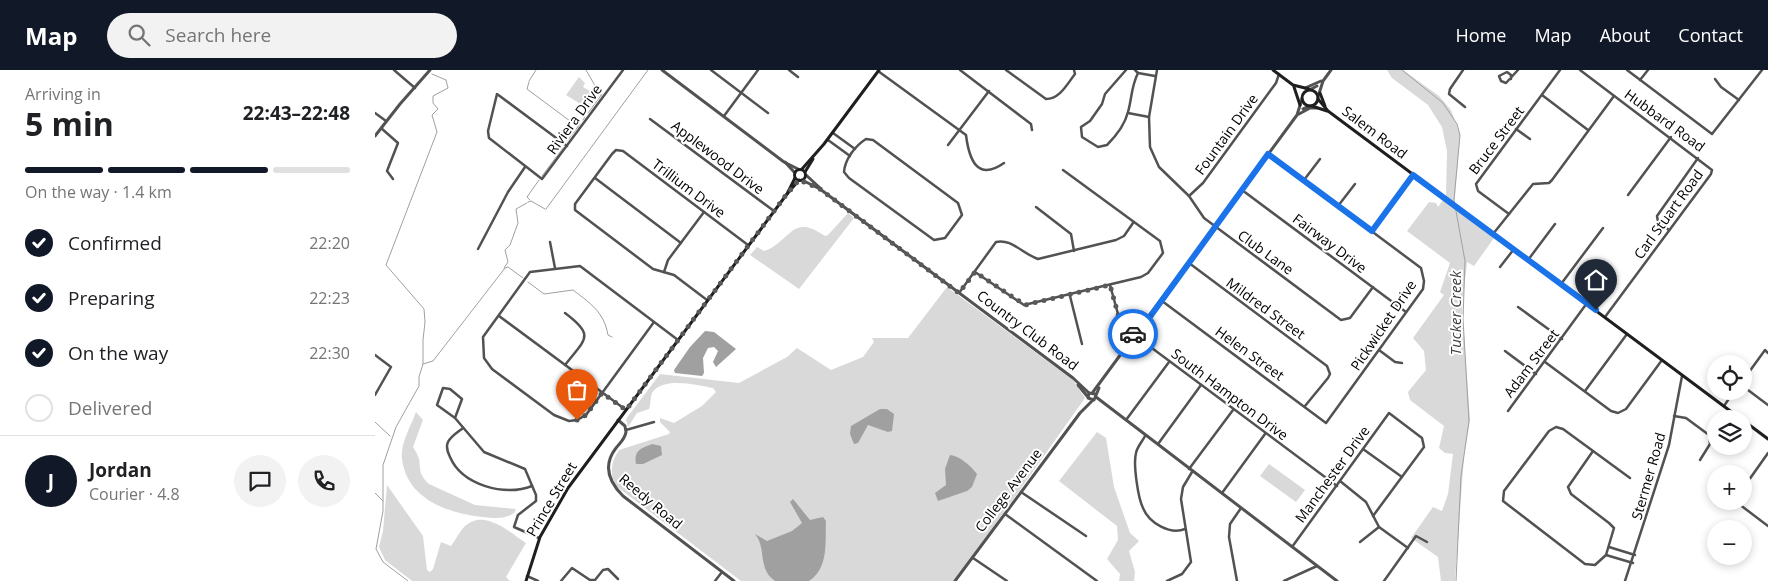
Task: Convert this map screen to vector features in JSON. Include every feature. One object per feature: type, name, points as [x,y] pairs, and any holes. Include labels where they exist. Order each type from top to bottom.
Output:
[{"type":"main road","points":[[800,169],[805,174],[813,158],[878,70]]},
{"type":"main road","points":[[1273,70],[1294,86],[1304,104],[1311,106],[1319,96],[1315,91],[1294,86]]},
{"type":"main road","points":[[1294,86],[1300,105]]},
{"type":"main road","points":[[1302,98],[1304,92],[1310,89]]},
{"type":"main road","name":"Salem Road","points":[[1319,96],[1327,110],[1729,410]]},
{"type":"main road","name":"Salem Road","points":[[1311,106],[1327,110]]},
{"type":"main road","points":[[800,180],[795,178],[795,173],[813,158]]},
{"type":"main road","name":"Prince Street","points":[[526,581],[539,538],[568,488],[748,245],[787,194],[805,174]]},
{"type":"main road","name":"Prince Street","points":[[787,194],[795,178]]},
{"type":"main road","name":"Salem Road","points":[[1752,427],[1768,439]]},
{"type":"street","points":[[395,70],[415,88]]},
{"type":"street","points":[[375,136],[431,70]]},
{"type":"street","name":"Riviera Drive","points":[[525,167],[542,179],[623,70]]},
{"type":"street","points":[[663,70],[785,162],[795,173]]},
{"type":"street","points":[[711,70],[768,113]]},
{"type":"street","points":[[724,116],[758,70]]},
{"type":"street","points":[[789,70],[799,77]]},
{"type":"street","points":[[878,70],[960,129],[966,135],[968,154],[974,162],[986,171],[993,172],[1004,163]]},
{"type":"street","points":[[960,70],[1031,124],[1032,130]]},
{"type":"street","points":[[1006,70],[1046,99],[1053,99],[1075,74],[1074,70]]},
{"type":"street","points":[[1126,70],[1105,94],[1102,104],[1090,120],[1081,127],[1082,137],[1103,148],[1113,139],[1128,113],[1131,90],[1138,74]]},
{"type":"street","points":[[1135,70],[1138,74],[1155,76]]},
{"type":"street","name":"Club Lane","points":[[1157,70],[1149,117],[1148,140],[1157,164],[1189,196],[1204,218],[1341,320],[1350,318],[1373,288]]},
{"type":"street","points":[[1310,89],[1322,81],[1331,70]]},
{"type":"street","points":[[1463,70],[1449,89],[1449,94],[1465,107]]},
{"type":"street","points":[[1511,79],[1510,74],[1513,70]]},
{"type":"street","points":[[1510,74],[1503,72],[1499,78],[1504,83],[1511,79],[1518,70]]},
{"type":"street","name":"Bruce Street","points":[[1509,214],[1478,191],[1476,184],[1560,70]]},
{"type":"street","name":"Hubbard Road","points":[[1580,70],[1671,137],[1712,170]]},
{"type":"street","points":[[1627,70],[1708,132],[1715,133],[1761,70]]},
{"type":"street","points":[[1640,80],[1648,70]]},
{"type":"street","name":"Fountain Drive","points":[[1189,196],[1203,183],[1276,83],[1279,74]]},
{"type":"street","name":"Fountain Drive","points":[[1276,83],[1284,78]]},
{"type":"street","points":[[1715,79],[1721,87],[1739,100]]},
{"type":"street","points":[[1305,88],[1322,81]]},
{"type":"street","points":[[1319,96],[1322,81]]},
{"type":"street","points":[[947,145],[989,91]]},
{"type":"street","points":[[478,249],[508,192],[525,167],[493,143],[487,135],[497,94],[567,146]]},
{"type":"street","points":[[1541,95],[1589,130]]},
{"type":"street","points":[[1493,234],[1533,184],[1549,183],[1552,180],[1615,96]]},
{"type":"street","name":"College Avenue","points":[[1298,114],[1302,98]]},
{"type":"street","name":"College Avenue","points":[[955,581],[1216,228],[1268,154],[1298,114],[1311,106]]},
{"type":"street","points":[[1298,114],[1310,108],[1318,108]]},
{"type":"street","points":[[375,113],[386,121]]},
{"type":"street","points":[[1128,113],[1149,117]]},
{"type":"street","name":"Applewood Drive","points":[[650,119],[774,211]]},
{"type":"street","points":[[381,128],[398,143],[387,171],[393,178]]},
{"type":"street","points":[[1516,129],[1530,139]]},
{"type":"street","points":[[833,133],[855,149]]},
{"type":"street","points":[[1628,195],[1671,137]]},
{"type":"street","points":[[866,139],[873,140],[958,203],[962,215],[945,238],[934,240],[849,178],[844,172],[845,164],[855,149],[866,139]]},
{"type":"street","points":[[827,140],[850,156]]},
{"type":"street","name":"Trillium Drive","points":[[595,178],[617,150],[623,151],[748,245]]},
{"type":"street","name":"Pickwicket Drive","points":[[1268,154],[1421,268],[1425,281],[1423,289],[1326,423]]},
{"type":"street","points":[[1669,230],[1658,222],[1657,216],[1698,158]]},
{"type":"street","points":[[1304,180],[1320,159]]},
{"type":"street","points":[[785,162],[800,169]]},
{"type":"street","points":[[975,272],[1025,305],[1069,296],[1141,277],[1148,273],[1163,253],[1163,247],[1159,241],[1063,170]]},
{"type":"street","name":"Carl Stuart Road","points":[[1605,317],[1712,170]]},
{"type":"street","name":"Country Club Road","points":[[805,174],[820,189],[1078,382],[1092,397],[1222,493],[1335,581]]},
{"type":"street","points":[[1372,231],[1413,175]]},
{"type":"street","points":[[681,242],[595,178],[574,208],[653,269],[674,275],[707,300]]},
{"type":"street","name":"Country Club Road","points":[[800,180],[820,189]]},
{"type":"street","points":[[1338,206],[1355,184]]},
{"type":"street","name":"Fairway Drive","points":[[1242,190],[1406,312]]},
{"type":"street","points":[[1036,207],[1071,234],[1075,251]]},
{"type":"street","points":[[664,272],[666,263],[704,212]]},
{"type":"street","points":[[959,293],[996,242],[1003,240],[1038,259],[1116,240],[1124,236],[1133,223]]},
{"type":"street","points":[[1528,260],[1555,224]]},
{"type":"street","points":[[1561,284],[1603,228]]},
{"type":"street","points":[[551,242],[555,268]]},
{"type":"street","points":[[1500,267],[1513,249]]},
{"type":"street","name":"Mildred Street","points":[[1189,263],[1324,362],[1330,370],[1328,378],[1305,406]]},
{"type":"street","points":[[654,322],[586,415],[577,420],[569,421],[554,415],[492,369],[483,358],[483,337],[531,272],[555,268],[580,266],[678,340]]},
{"type":"street","name":"South Hampton Drive","points":[[1110,285],[1121,325],[1337,486]]},
{"type":"street","points":[[1069,296],[1082,344]]},
{"type":"street","name":"Helen Street","points":[[1162,300],[1326,423]]},
{"type":"street","name":"Adam Street","points":[[1508,411],[1587,303]]},
{"type":"street","points":[[1518,307],[1562,339]]},
{"type":"street","points":[[565,313],[583,326],[586,333],[584,340],[565,366]]},
{"type":"street","points":[[499,316],[626,410]]},
{"type":"street","points":[[1585,391],[1627,334]]},
{"type":"street","points":[[1379,350],[1395,362],[1402,363]]},
{"type":"street","points":[[1505,351],[1536,374]]},
{"type":"street","points":[[1752,370],[1767,352]]},
{"type":"street","points":[[375,355],[391,367],[375,395]]},
{"type":"street","points":[[1545,362],[1611,411],[1622,412],[1662,360]]},
{"type":"street","points":[[1125,421],[1169,361]]},
{"type":"street","name":"Stermer Road","points":[[1625,581],[1633,563],[1669,445],[1682,375]]},
{"type":"street","points":[[1157,445],[1201,385]]},
{"type":"street","points":[[455,418],[462,399],[450,389],[443,388],[437,405],[455,418],[477,445],[490,455],[525,469],[536,501],[518,515],[514,527],[539,538]]},
{"type":"street","points":[[1752,393],[1768,405]]},
{"type":"street","points":[[1724,406],[1728,400]]},
{"type":"street","points":[[1167,581],[1182,574],[1191,562],[1181,499],[1183,487],[1191,470],[1233,410]]},
{"type":"street","name":"Manchester Drive","points":[[1292,547],[1389,413],[1425,442],[1424,447],[1402,477]]},
{"type":"street","points":[[1674,416],[1686,418],[1709,435],[1710,444],[1700,460]]},
{"type":"street","points":[[618,420],[626,430],[654,422]]},
{"type":"street","points":[[463,428],[450,440],[447,446],[453,464],[464,475],[480,484],[491,487],[521,489],[532,486]]},
{"type":"street","points":[[1593,451],[1569,482],[1569,490],[1573,496],[1612,525],[1613,533],[1606,555],[1595,565],[1585,564],[1507,505],[1502,497],[1504,491],[1553,428],[1563,429],[1630,478]]},
{"type":"street","name":"Reedy Road","points":[[626,430],[625,437],[613,452],[609,462],[608,476],[612,485],[734,581]]},
{"type":"street","points":[[1222,493],[1266,434]]},
{"type":"street","points":[[1145,436],[1136,451],[1135,462],[1143,508],[1149,518],[1172,532],[1185,529]]},
{"type":"street","points":[[1363,448],[1402,477],[1373,516]]},
{"type":"street","points":[[1752,476],[1768,453]]},
{"type":"street","points":[[1340,481],[1366,502],[1379,527],[1408,548]]},
{"type":"street","points":[[1021,492],[1086,536]]},
{"type":"street","points":[[1237,581],[1229,537],[1230,524],[1241,508]]},
{"type":"street","points":[[1747,510],[1768,526]]},
{"type":"street","points":[[1005,514],[1097,581]]},
{"type":"street","points":[[1360,542],[1379,527]]},
{"type":"street","points":[[1384,581],[1417,536],[1427,542]]},
{"type":"street","points":[[1609,547],[1635,555]]},
{"type":"street","points":[[1606,555],[1633,563]]},
{"type":"street","points":[[972,558],[1007,581]]},
{"type":"street","points":[[1284,581],[1318,566]]},
{"type":"street","points":[[561,581],[571,568],[590,580],[595,580],[603,570],[608,569],[618,580]]},
{"type":"street","points":[[715,581],[722,572]]},
{"type":"street","points":[[527,576],[538,581]]},
{"type":"shaded area","points":[[1387,70],[1403,70],[1439,96],[1451,110],[1460,134],[1454,208],[1494,238],[1474,266],[1467,262],[1462,308],[1470,420],[1464,456],[1455,581],[1441,581],[1438,557],[1411,538],[1433,507],[1442,511],[1448,494],[1453,454],[1445,453],[1439,448],[1444,426],[1410,400],[1408,392],[1426,370],[1424,351],[1413,338],[1444,295],[1440,292],[1450,263],[1407,231],[1429,202],[1436,203],[1438,207],[1446,196],[1447,151],[1442,127],[1428,105],[1392,78]]},
{"type":"shaded area","points":[[579,77],[585,83],[583,87],[595,94],[594,101],[587,108],[566,95]]},
{"type":"shaded area","points":[[848,213],[854,218],[799,289],[750,255],[757,247],[764,251],[773,247],[798,228],[814,229],[825,236],[828,235]]},
{"type":"shaded area","points":[[947,287],[1073,380],[1085,398],[955,581],[741,581],[616,486],[612,477],[612,468],[619,450],[669,434],[670,432],[660,422],[660,418],[674,423],[702,406],[716,392],[713,388],[690,384],[672,383],[664,385],[652,393],[649,409],[637,413],[628,427],[626,419],[660,374],[739,383],[787,357],[797,348],[831,370],[863,357],[874,342],[872,338],[908,338]]},
{"type":"shaded area","points":[[705,331],[714,332],[736,349],[716,367],[713,362],[718,351],[714,347],[708,348],[703,358],[704,373],[702,376],[675,373],[674,370],[690,347]]},
{"type":"shaded area","points":[[880,409],[887,409],[894,414],[892,431],[888,432],[868,425],[858,443],[854,444],[850,434],[851,426]]},
{"type":"shaded area","points":[[416,412],[423,420],[413,447],[419,458],[422,475],[429,484],[475,505],[516,509],[514,513],[498,518],[469,515],[443,507],[420,494],[405,473],[402,459],[404,441]]},
{"type":"shaded area","points":[[1097,432],[1106,438],[1114,487],[1130,533],[1139,541],[1129,551],[1135,572],[1134,581],[1119,581],[1120,574],[1107,559],[1118,540],[1117,526],[1059,481]]},
{"type":"shaded area","points":[[652,444],[661,446],[662,455],[643,464],[636,464],[637,453],[644,447]]},
{"type":"shaded area","points":[[950,455],[958,457],[977,474],[972,487],[967,491],[938,501],[935,493],[946,485],[945,469]]},
{"type":"shaded area","points":[[1269,464],[1305,490],[1296,502],[1260,476]]},
{"type":"shaded area","points":[[387,485],[423,536],[427,570],[430,572],[433,569],[441,542],[451,546],[465,526],[473,521],[489,521],[505,528],[526,543],[506,577],[510,581],[412,581],[385,560],[379,547],[383,531]]},
{"type":"shaded area","points":[[793,499],[810,520],[823,517],[826,521],[825,554],[820,569],[809,581],[775,581],[766,571],[761,546],[755,534],[767,541],[792,531],[802,523],[790,502]]},
{"type":"waterway","points":[[529,81],[536,70]]},
{"type":"waterway","points":[[586,70],[601,96]]},
{"type":"waterway","points":[[546,209],[648,70]]},
{"type":"waterway","name":"Tucker Creek","points":[[1402,70],[1443,103],[1457,124],[1460,135],[1454,200],[1465,261],[1463,319],[1469,421],[1461,476],[1456,581]]},
{"type":"waterway","points":[[408,581],[383,562],[376,549],[383,511],[383,465],[396,427],[419,386],[419,377],[423,364],[425,322],[424,309],[386,265],[437,132],[432,115],[438,109],[433,103],[433,96],[448,88],[446,80],[432,74]]},
{"type":"waterway","points":[[529,82],[527,89],[578,127]]},
{"type":"waterway","points":[[588,113],[602,94]]},
{"type":"waterway","points":[[567,141],[580,124]]},
{"type":"waterway","points":[[542,176],[563,148]]},
{"type":"waterway","points":[[530,200],[527,197],[539,180]]},
{"type":"waterway","points":[[528,202],[531,201],[545,209]]},
{"type":"waterway","points":[[504,268],[508,262],[505,250],[510,245],[518,223],[516,209],[527,203]]},
{"type":"waterway","points":[[423,364],[433,361],[505,268],[508,267],[523,278]]},
{"type":"waterway","points":[[528,282],[544,294],[573,290],[600,314],[608,335],[612,337]]},
{"type":"waterway","points":[[375,422],[390,436]]},
{"type":"waterway","points":[[375,493],[383,501]]},
{"type":"way so far","points":[[577,420],[586,415],[602,393],[626,410],[799,180],[820,189],[959,293],[975,272],[1017,302],[1025,305],[1110,285],[1121,325],[1133,334]]},
{"type":"route","points":[[1133,334],[1136,336],[1268,154],[1372,231],[1413,175],[1596,310]]}]
